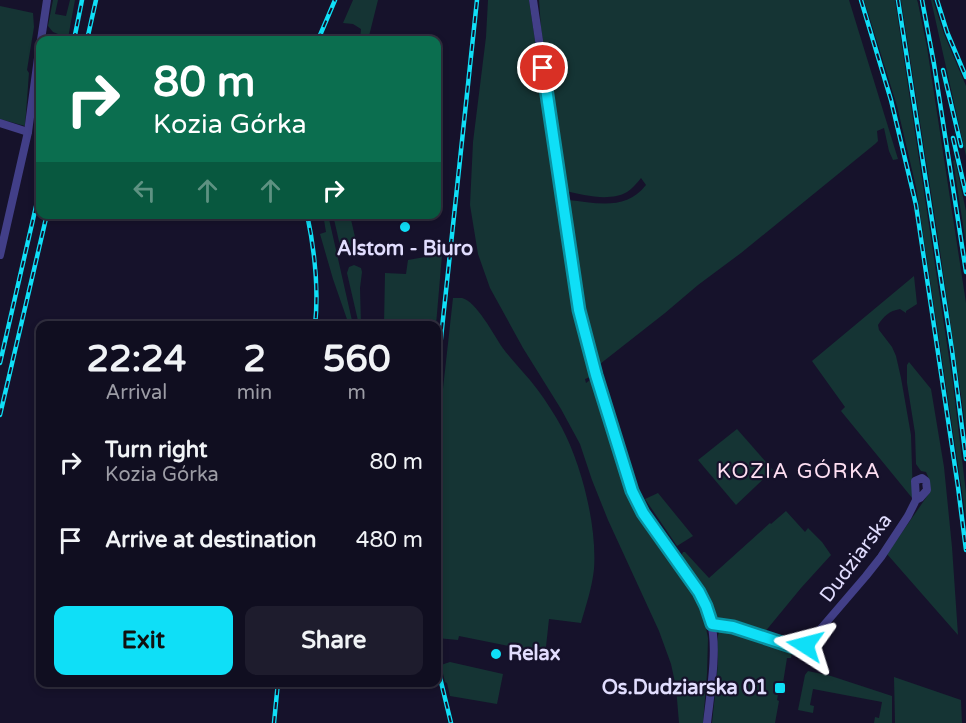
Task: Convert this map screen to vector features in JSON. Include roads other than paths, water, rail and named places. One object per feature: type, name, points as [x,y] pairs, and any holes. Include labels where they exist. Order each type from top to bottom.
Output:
[{"type":"street","points":[[42,36],[47,0]]},
{"type":"street","points":[[532,0],[579,310],[596,375],[632,491],[643,513],[699,592],[712,624],[713,650],[707,723]]},
{"type":"street","points":[[0,255],[4,216],[28,132],[36,77]]},
{"type":"street","points":[[0,123],[28,132]]},
{"type":"street","name":"Dudziarska","points":[[712,624],[733,627],[797,648],[804,646],[836,612],[881,557],[916,500]]},
{"type":"railway","points":[[75,36],[82,0]]},
{"type":"railway","points":[[88,36],[96,0]]},
{"type":"railway","points":[[320,36],[335,0]]},
{"type":"railway","points":[[441,338],[477,0]]},
{"type":"railway","points":[[861,0],[891,100],[916,205],[966,550]]},
{"type":"railway","points":[[898,0],[952,350],[966,459]]},
{"type":"railway","points":[[922,0],[966,272]]},
{"type":"railway","points":[[937,0],[947,32],[966,77]]},
{"type":"railway","points":[[943,70],[961,146]]},
{"type":"railway","points":[[953,138],[966,194]]},
{"type":"railway","points":[[0,363],[36,206]]},
{"type":"railway","points":[[0,415],[46,219]]},
{"type":"railway","points":[[308,219],[316,270],[315,321]]},
{"type":"railway","points":[[441,682],[451,723]]},
{"type":"railway","points":[[274,723],[278,687]]},
{"type":"place","name":"Alstom - Biuro","points":[[405,227]]},
{"type":"place","name":"Relax","points":[[496,654]]},
{"type":"place","name":"Os.Dudziarska 01","points":[[780,688]]},
{"type":"district","name":"KOZIA GÓRKA","points":[[799,471]]}]
